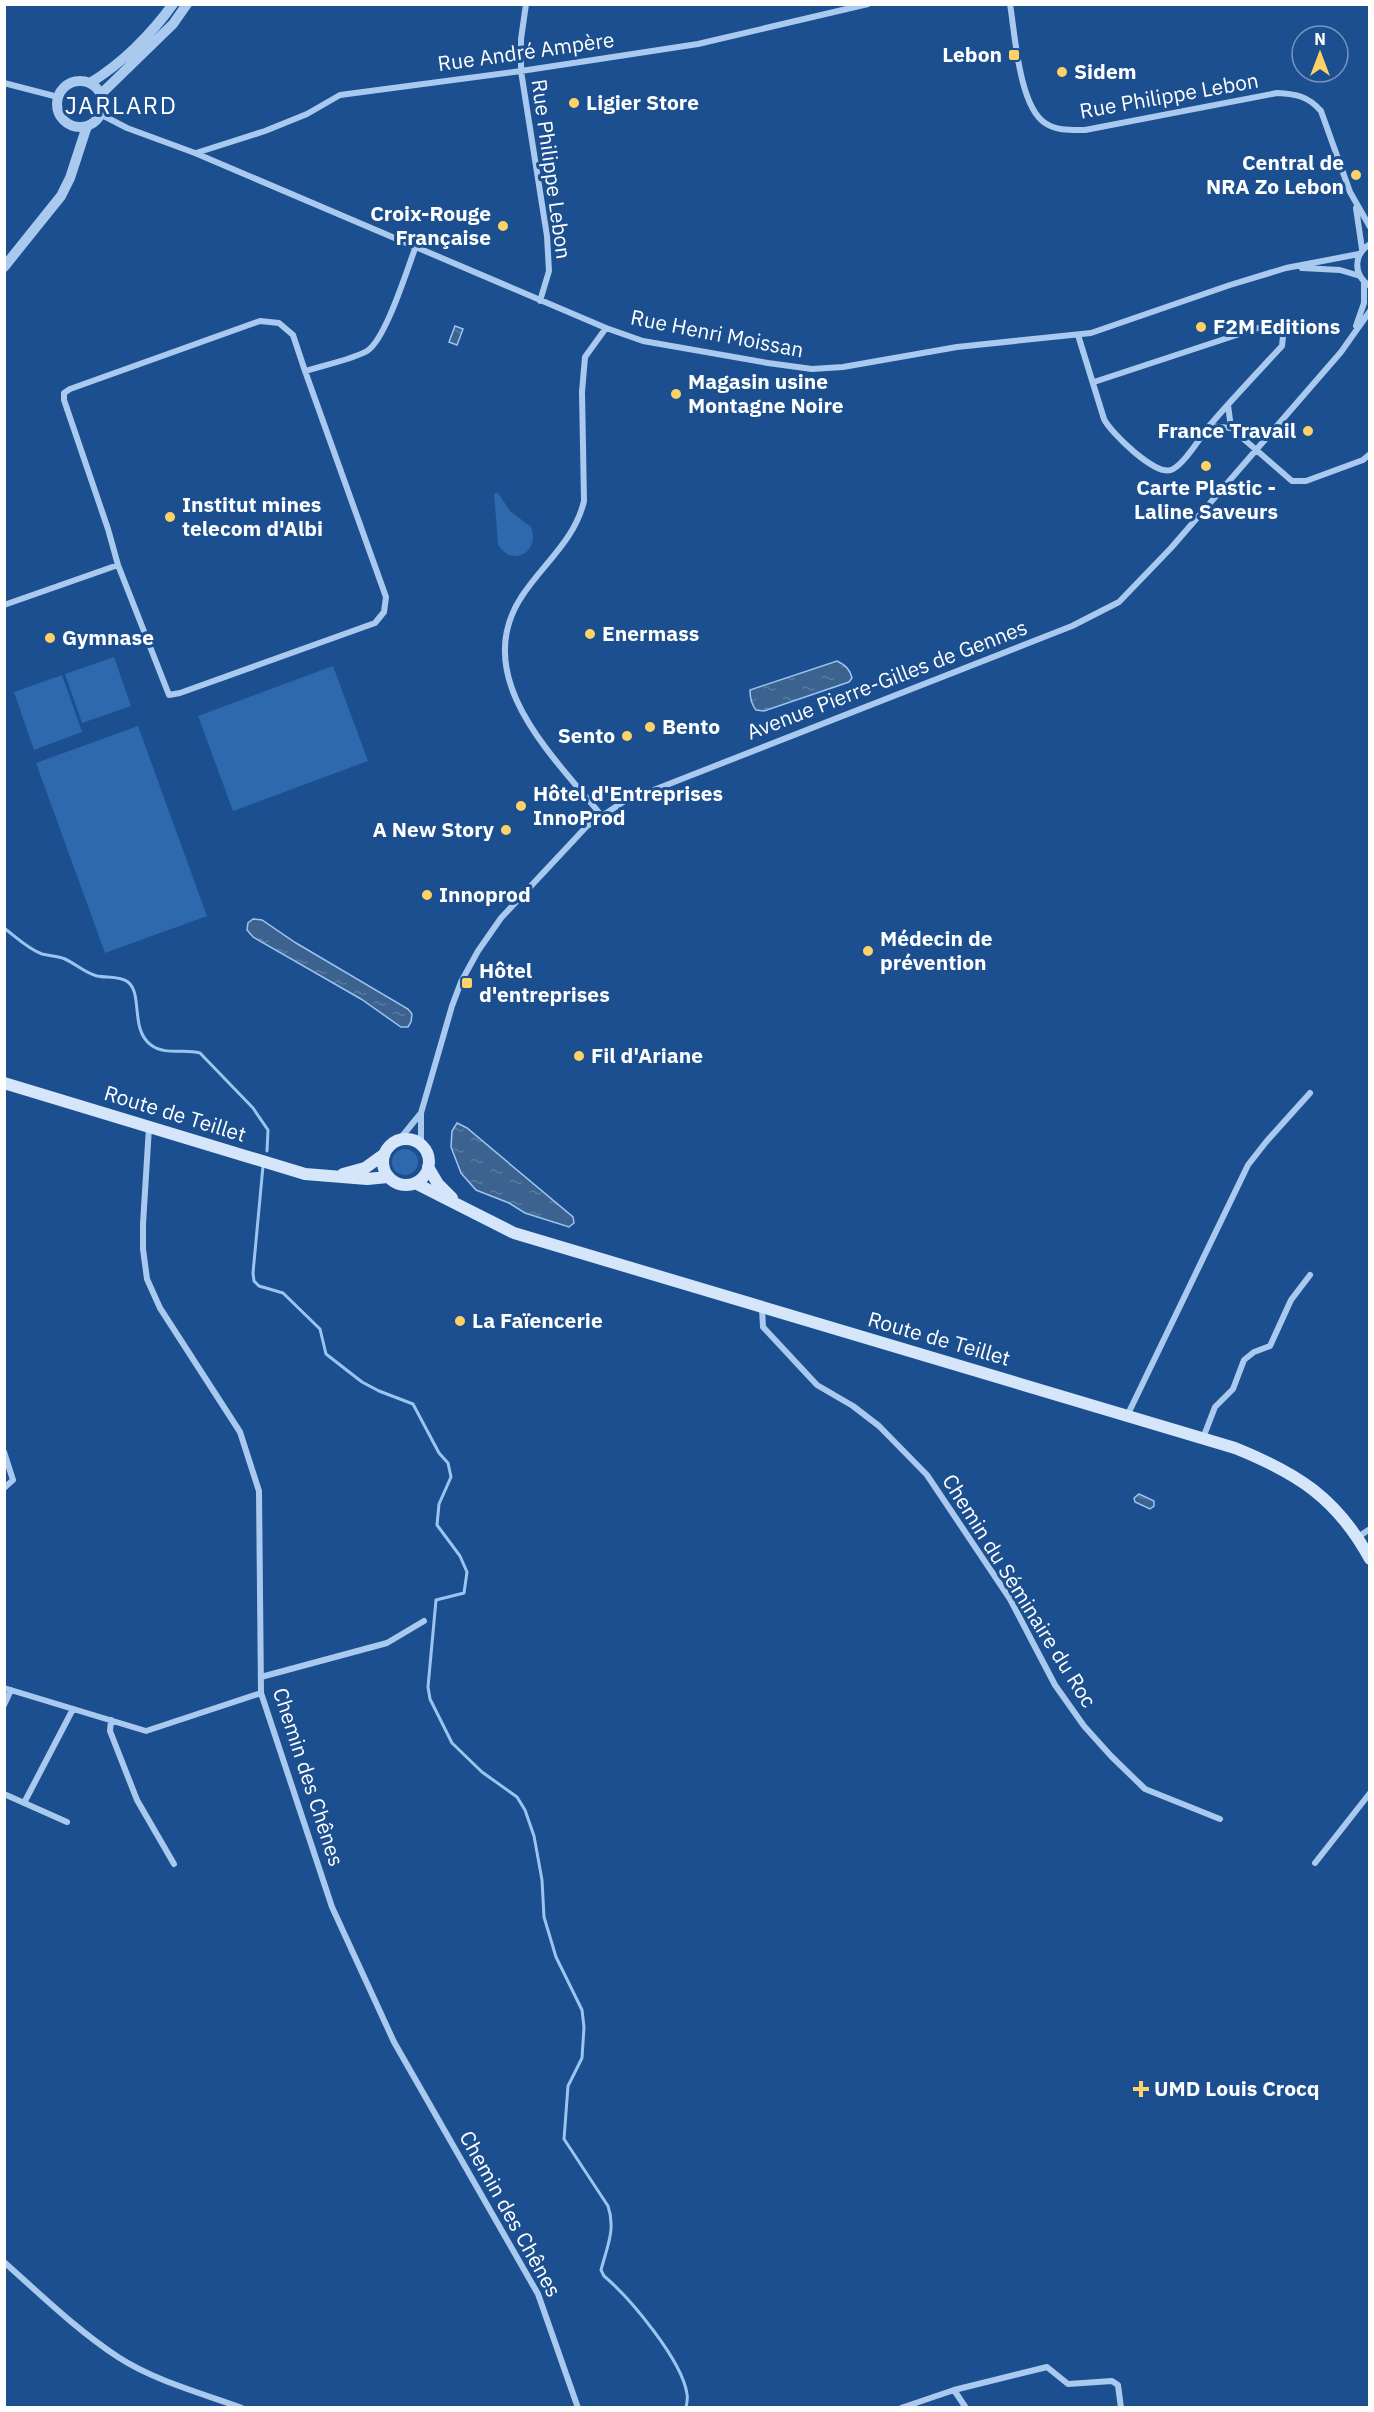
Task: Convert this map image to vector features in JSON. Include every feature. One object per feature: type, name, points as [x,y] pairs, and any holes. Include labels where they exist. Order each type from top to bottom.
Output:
[{"type":"main road","name":"Route de Teillet","points":[[4,1083],[305,1174],[367,1179],[388,1177]]},
{"type":"main road","points":[[407,1138],[421,1144],[428,1155],[426,1174],[415,1183],[403,1185],[388,1177],[384,1170],[383,1155],[389,1145],[407,1138]]},
{"type":"main road","name":"Route de Teillet","points":[[337,1177],[365,1168],[383,1155]]},
{"type":"main road","name":"Route de Teillet","points":[[428,1167],[438,1184],[464,1209]]},
{"type":"main road","name":"Route de Teillet","points":[[415,1183],[514,1233],[762,1308],[1128,1414],[1275,1464],[1308,1484],[1336,1509],[1358,1537],[1370,1559]]},
{"type":"street","points":[[90,83],[105,74],[141,41],[173,4]]},
{"type":"street","points":[[101,94],[173,24],[186,4]]},
{"type":"street","name":"Rue Philippe Lebon","points":[[526,4],[521,39],[521,71],[547,236],[549,271],[540,301]]},
{"type":"street","name":"Rue André Ampère","points":[[195,153],[275,127],[307,114],[340,95],[698,44],[868,4]]},
{"type":"street","name":"Rue Philippe Lebon","points":[[1010,4],[1026,96],[1034,112],[1044,122],[1061,130],[1085,129],[1277,93],[1297,94],[1312,100],[1321,111],[1356,204],[1370,227]]},
{"type":"street","points":[[4,267],[60,196],[70,178],[87,126],[100,114],[101,94],[90,83],[75,81],[62,90],[58,97],[57,108],[61,117],[70,124],[87,126]]},
{"type":"street","points":[[4,83],[58,97]]},
{"type":"street","name":"Rue Henri Moissan","points":[[100,114],[606,328],[643,340],[812,369],[843,367],[957,347],[1078,335],[1109,328],[1230,285],[1286,268],[1360,252]]},
{"type":"street","points":[[70,124],[79,149]]},
{"type":"street","name":"Rue Philippe Lebon","points":[[1356,204],[1360,252],[1357,269],[1364,281]]},
{"type":"street","points":[[1360,252],[1370,244]]},
{"type":"street","points":[[305,372],[367,351],[376,344],[385,327],[416,246]]},
{"type":"street","name":"Rue Henri Moissan","points":[[1286,268],[1340,270],[1364,281]]},
{"type":"street","name":"Avenue Pierre-Gilles de Gennes","points":[[1353,334],[1364,303],[1364,281]]},
{"type":"street","name":"Avenue Pierre-Gilles de Gennes","points":[[421,1144],[421,1113],[461,982],[478,951],[501,918],[587,826],[624,802],[656,788],[1072,626],[1119,602],[1171,548],[1341,352],[1370,311]]},
{"type":"street","points":[[260,321],[279,323],[293,335],[386,597],[384,612],[375,623],[169,695],[118,566],[106,521],[64,400],[64,393],[260,321]]},
{"type":"street","points":[[1078,335],[1094,382],[1094,390],[1109,429],[1161,471],[1170,471],[1180,463],[1228,404],[1282,346],[1283,336],[1277,328],[1267,325],[1094,382]]},
{"type":"street","points":[[601,815],[529,726],[512,692],[506,668],[506,649],[511,619],[522,596],[572,534],[580,518],[584,501],[585,357],[606,328]]},
{"type":"street","points":[[1228,404],[1230,428]]},
{"type":"street","points":[[1209,426],[1230,428],[1292,481],[1306,481],[1363,460],[1370,454]]},
{"type":"street","points":[[4,605],[118,566]]},
{"type":"street","points":[[1128,1414],[1248,1166],[1266,1142],[1310,1093]]},
{"type":"street","name":"Avenue Pierre-Gilles de Gennes","points":[[399,1140],[421,1113]]},
{"type":"street","name":"Chemin des Chênes","points":[[149,1127],[143,1224],[143,1250],[147,1279],[160,1308],[240,1432],[259,1491],[261,1693],[332,1907],[351,1953],[394,2042],[538,2294],[578,2408]]},
{"type":"street","points":[[1203,1438],[1215,1407],[1233,1389],[1244,1360],[1254,1352],[1270,1346],[1290,1300],[1310,1275]]},
{"type":"street","name":"Chemin du Séminaire du Roc","points":[[762,1308],[763,1327],[817,1385],[853,1406],[879,1426],[927,1475],[1010,1599],[1055,1685],[1084,1726],[1145,1789],[1220,1819]]},
{"type":"street","points":[[4,1452],[13,1480],[4,1488]]},
{"type":"street","points":[[1358,1537],[1370,1528]]},
{"type":"street","points":[[261,1677],[387,1642],[424,1621]]},
{"type":"street","points":[[4,1705],[8,1689],[146,1731],[261,1693]]},
{"type":"street","points":[[24,1803],[73,1709]]},
{"type":"street","points":[[111,1720],[110,1731],[137,1800],[174,1864]]},
{"type":"street","points":[[1315,1863],[1370,1792]]},
{"type":"street","points":[[4,1794],[67,1822]]},
{"type":"street","points":[[4,2262],[79,2330],[120,2359],[163,2380],[242,2408]]},
{"type":"street","points":[[902,2408],[954,2390],[1047,2367],[1068,2384],[1112,2381],[1118,2385],[1121,2408]]},
{"type":"street","points":[[954,2390],[966,2408]]},
{"type":"shaded area","points":[[498,493],[510,511],[531,527],[532,544],[523,554],[510,555],[498,544],[494,494]]},
{"type":"shaded area","points":[[114,657],[131,706],[82,723],[65,674]]},
{"type":"shaded area","points":[[333,666],[368,761],[233,811],[198,716]]},
{"type":"shaded area","points":[[62,675],[82,732],[34,750],[14,692]]},
{"type":"shaded area","points":[[138,726],[207,916],[105,953],[36,763]]},
{"type":"shaded area","points":[[405,1149],[415,1152],[418,1162],[415,1172],[405,1175],[395,1172],[392,1162],[395,1152]]},
{"type":"water","points":[[455,326],[463,329],[457,345],[449,342]]},
{"type":"water","points":[[837,661],[850,672],[852,678],[849,682],[764,711],[756,710],[753,705],[750,690]]},
{"type":"water","points":[[253,919],[262,920],[296,943],[408,1009],[412,1014],[408,1027],[401,1027],[361,999],[253,937],[247,930],[248,923]]},
{"type":"water","points":[[457,1123],[467,1128],[573,1217],[574,1223],[569,1227],[525,1213],[509,1203],[476,1190],[461,1173],[451,1147],[452,1131]]},
{"type":"water","points":[[1139,1494],[1154,1501],[1154,1506],[1150,1509],[1135,1502],[1134,1498]]},
{"type":"waterway","points":[[4,928],[37,952],[65,959],[93,975],[128,982],[135,995],[138,1022],[145,1038],[151,1045],[163,1050],[200,1053],[253,1108],[268,1130],[267,1151]]},
{"type":"waterway","points":[[263,1166],[254,1281],[259,1286],[283,1293],[320,1329],[326,1354],[362,1382],[413,1404],[439,1453],[448,1463],[451,1477],[439,1504],[437,1525],[460,1556],[467,1572],[464,1593],[436,1600],[428,1687],[430,1699],[452,1743],[482,1772],[517,1797],[525,1810],[534,1836],[542,1880],[544,1917],[556,1957],[582,2010],[584,2027],[582,2058],[568,2086],[564,2139],[608,2206],[611,2230],[601,2270],[653,2330],[676,2364],[687,2396],[686,2408]]},
{"type":"place","name":"Lebon","points":[[1014,55]]},
{"type":"place","name":"Sidem","points":[[1062,72]]},
{"type":"place","name":"Ligier Store","points":[[574,103]]},
{"type":"place","name":"Central de NRA Zo Lebon","points":[[1356,175]]},
{"type":"place","name":"Croix-Rouge Française","points":[[503,226]]},
{"type":"place","name":"F2M Editions","points":[[1201,327]]},
{"type":"place","name":"Magasin usine Montagne Noire","points":[[676,394]]},
{"type":"place","name":"France Travail","points":[[1308,431]]},
{"type":"place","name":"Carte Plastic - Laline Saveurs","points":[[1206,466]]},
{"type":"place","name":"Institut mines telecom d'Albi","points":[[170,517]]},
{"type":"place","name":"Enermass","points":[[590,634]]},
{"type":"place","name":"Gymnase","points":[[50,638]]},
{"type":"place","name":"Bento","points":[[650,727]]},
{"type":"place","name":"Sento","points":[[627,736]]},
{"type":"place","name":"Hôtel d'Entreprises InnoProd","points":[[521,806]]},
{"type":"place","name":"A New Story","points":[[506,830]]},
{"type":"place","name":"Innoprod","points":[[427,895]]},
{"type":"place","name":"Médecin de prévention","points":[[868,951]]},
{"type":"place","name":"Hôtel d'entreprises","points":[[467,983]]},
{"type":"place","name":"Fil d'Ariane","points":[[579,1056]]},
{"type":"place","name":"La Faïencerie","points":[[460,1321]]},
{"type":"place","name":"UMD Louis Crocq","points":[[1141,2089]]},
{"type":"district","name":"JARLARD","points":[[121,106]]}]
